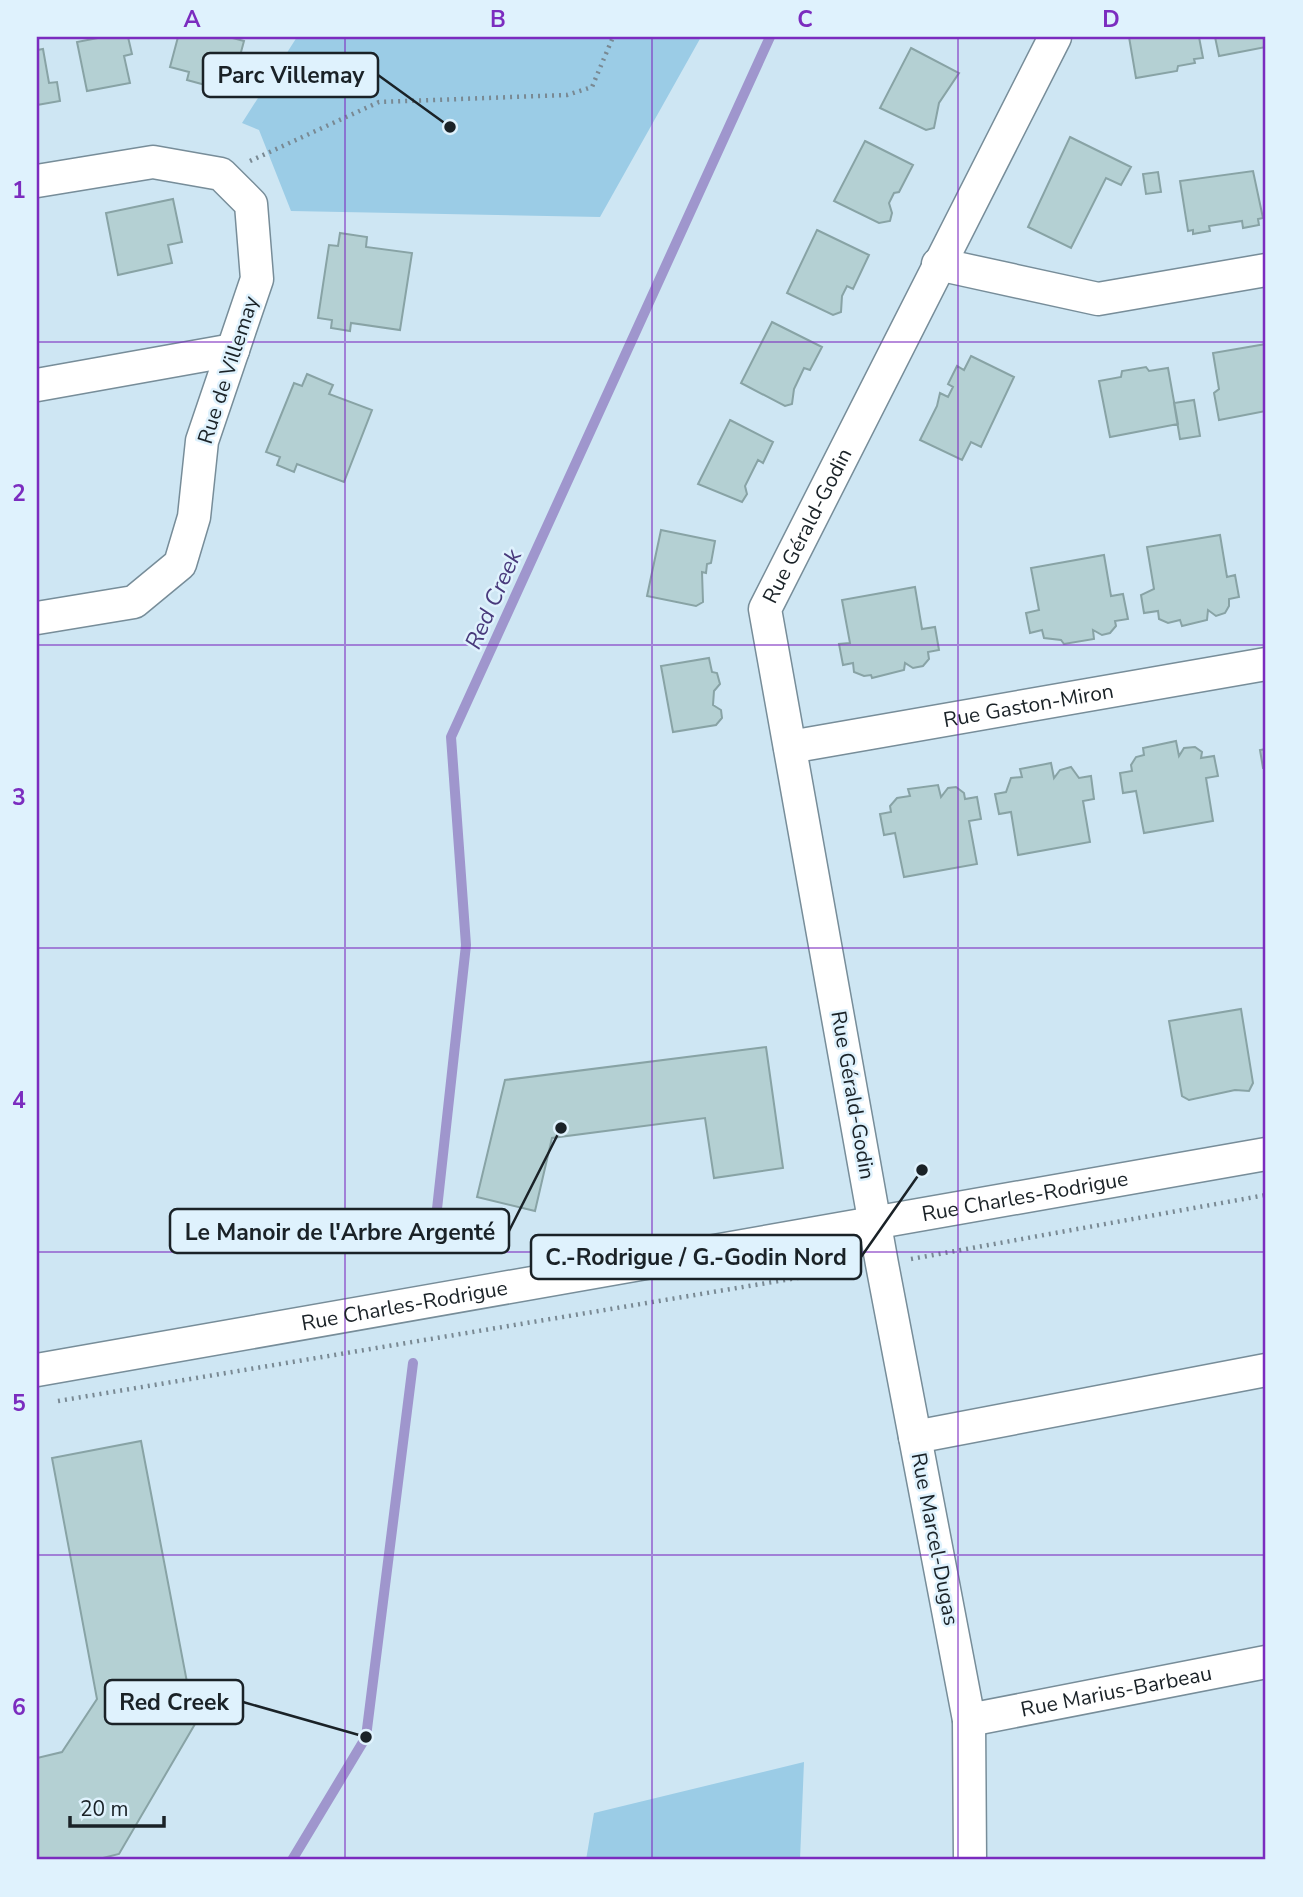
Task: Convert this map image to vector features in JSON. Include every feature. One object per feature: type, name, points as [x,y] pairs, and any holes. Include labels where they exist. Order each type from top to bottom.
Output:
[{"type":"street","name":"Rue Gérald-Godin","points":[[876,1220],[765,609],[1055,37]]},
{"type":"street","points":[[37,181],[153,162],[221,174]]},
{"type":"street","name":"Rue de Villemay","points":[[37,618],[134,602],[180,564],[194,517],[202,441],[257,279],[251,204],[221,174]]},
{"type":"street","points":[[938,264],[1098,299],[1266,270]]},
{"type":"street","points":[[37,385],[233,349]]},
{"type":"street","name":"Rue Gaston-Miron","points":[[790,747],[1266,664]]},
{"type":"street","name":"Rue Charles-Rodrigue","points":[[37,1370],[876,1220],[1266,1154]]},
{"type":"street","name":"Rue Marcel-Dugas","points":[[876,1220],[882,1264],[969,1720],[970,1860]]},
{"type":"street","points":[[915,1437],[1266,1370]]},
{"type":"street","name":"Rue Marius-Barbeau","points":[[969,1720],[1266,1662]]},
{"type":"path","points":[[221,174],[379,103],[567,95],[592,87],[613,37]]},
{"type":"path","points":[[50,1403],[882,1264],[1266,1195]]},
{"type":"shaded area","points":[[297,37],[701,37],[600,217],[291,211],[259,130],[242,123]]},
{"type":"shaded area","points":[[804,1762],[800,1860],[586,1860],[594,1813]]},
{"type":"building","points":[[103,37],[128,37],[132,54],[124,56],[130,83],[87,91],[77,42]]},
{"type":"building","points":[[178,37],[229,37],[244,41],[234,78],[213,72],[209,86],[187,80],[189,72],[170,67]]},
{"type":"building","points":[[1129,37],[1199,37],[1203,58],[1194,59],[1195,63],[1178,66],[1177,71],[1136,78]]},
{"type":"building","points":[[1215,37],[1266,37],[1266,47],[1219,56]]},
{"type":"building","points":[[911,48],[959,73],[939,103],[934,128],[926,130],[880,108]]},
{"type":"building","points":[[43,49],[49,83],[57,82],[60,101],[37,105],[37,50]]},
{"type":"building","points":[[1070,137],[1131,167],[1121,185],[1106,178],[1071,248],[1028,227]]},
{"type":"building","points":[[865,141],[913,165],[899,192],[894,193],[889,203],[892,213],[890,221],[879,223],[834,201]]},
{"type":"building","points":[[1253,171],[1263,218],[1258,219],[1259,225],[1243,228],[1242,221],[1209,226],[1210,231],[1193,234],[1193,230],[1188,231],[1180,181]]},
{"type":"building","points":[[1158,172],[1161,192],[1146,194],[1143,174]]},
{"type":"building","points":[[173,199],[182,242],[168,245],[172,263],[118,275],[106,213]]},
{"type":"building","points":[[817,230],[869,255],[853,289],[847,286],[842,296],[841,312],[833,315],[787,293]]},
{"type":"building","points":[[340,233],[367,237],[366,247],[412,253],[400,330],[351,323],[350,331],[331,328],[332,320],[318,318],[329,245],[338,246]]},
{"type":"building","points":[[772,322],[822,347],[810,370],[804,368],[794,389],[792,404],[785,406],[741,383]]},
{"type":"building","points":[[1266,344],[1266,411],[1219,420],[1214,393],[1219,389],[1213,353]]},
{"type":"building","points":[[971,356],[1014,377],[981,447],[971,442],[962,460],[920,440],[937,406],[940,393],[948,397],[953,387],[948,384],[957,366],[964,370]]},
{"type":"building","points":[[1146,367],[1149,371],[1168,368],[1178,424],[1110,437],[1099,381],[1121,377],[1122,371]]},
{"type":"building","points":[[307,374],[333,385],[329,394],[372,410],[344,482],[297,464],[294,472],[277,465],[280,457],[266,452],[294,383],[302,386]]},
{"type":"building","points":[[1194,400],[1200,436],[1180,439],[1174,403]]},
{"type":"building","points":[[730,420],[773,442],[763,463],[758,460],[745,486],[747,494],[742,502],[698,484]]},
{"type":"building","points":[[661,530],[715,541],[711,563],[707,564],[706,573],[702,572],[703,602],[696,606],[647,596]]},
{"type":"building","points":[[1220,535],[1227,577],[1235,575],[1239,597],[1229,599],[1225,613],[1216,616],[1208,610],[1207,620],[1182,626],[1180,620],[1168,623],[1159,619],[1158,611],[1144,613],[1141,595],[1154,589],[1147,547]]},
{"type":"building","points":[[1104,555],[1111,596],[1123,594],[1128,619],[1115,621],[1116,626],[1110,633],[1102,635],[1093,630],[1094,639],[1064,644],[1061,640],[1044,638],[1042,630],[1030,633],[1026,613],[1039,610],[1031,568]]},
{"type":"building","points":[[915,587],[922,629],[935,627],[939,650],[928,652],[929,659],[923,666],[913,668],[905,663],[904,670],[872,678],[871,675],[864,676],[854,672],[853,663],[843,665],[839,644],[850,643],[842,600]]},
{"type":"building","points":[[709,658],[712,672],[717,673],[720,684],[714,691],[713,705],[721,710],[722,718],[716,725],[673,732],[661,666]]},
{"type":"building","points":[[1176,741],[1179,756],[1184,748],[1195,747],[1202,752],[1201,758],[1214,756],[1218,776],[1206,778],[1213,821],[1144,833],[1136,791],[1123,793],[1120,773],[1132,771],[1131,765],[1136,757],[1144,755],[1143,748]]},
{"type":"building","points":[[1266,749],[1266,768],[1263,768],[1260,750]]},
{"type":"building","points":[[1051,763],[1054,778],[1060,770],[1071,767],[1079,778],[1091,776],[1094,799],[1083,801],[1090,842],[1018,855],[1011,812],[999,814],[995,794],[1006,792],[1011,778],[1022,777],[1020,769]]},
{"type":"building","points":[[938,785],[941,797],[948,788],[956,787],[964,793],[965,799],[977,797],[981,819],[969,821],[977,864],[904,877],[895,833],[884,835],[880,814],[891,812],[890,806],[897,798],[910,796],[908,789]]},
{"type":"building","points":[[1241,1009],[1253,1083],[1249,1091],[1235,1090],[1189,1100],[1182,1096],[1169,1021]]},
{"type":"building","points":[[766,1047],[783,1168],[714,1178],[705,1118],[552,1138],[535,1211],[477,1197],[505,1080]]},
{"type":"building","points":[[141,1441],[195,1724],[119,1854],[95,1860],[37,1860],[37,1758],[62,1752],[97,1699],[52,1458]]},
{"type":"waterway","name":"Red Creek","points":[[436,1218],[466,945],[451,737],[770,37]]},
{"type":"waterway","name":"Red Creek","points":[[292,1860],[366,1737],[413,1363]]},
{"type":"place","name":"Parc Villemay","points":[[450,127]]},
{"type":"place","name":"Le Manoir de l'Arbre Argenté","points":[[561,1128]]},
{"type":"place","name":"C.-Rodrigue / G.-Godin Nord","points":[[922,1170]]},
{"type":"place","name":"Red Creek","points":[[366,1737]]}]
